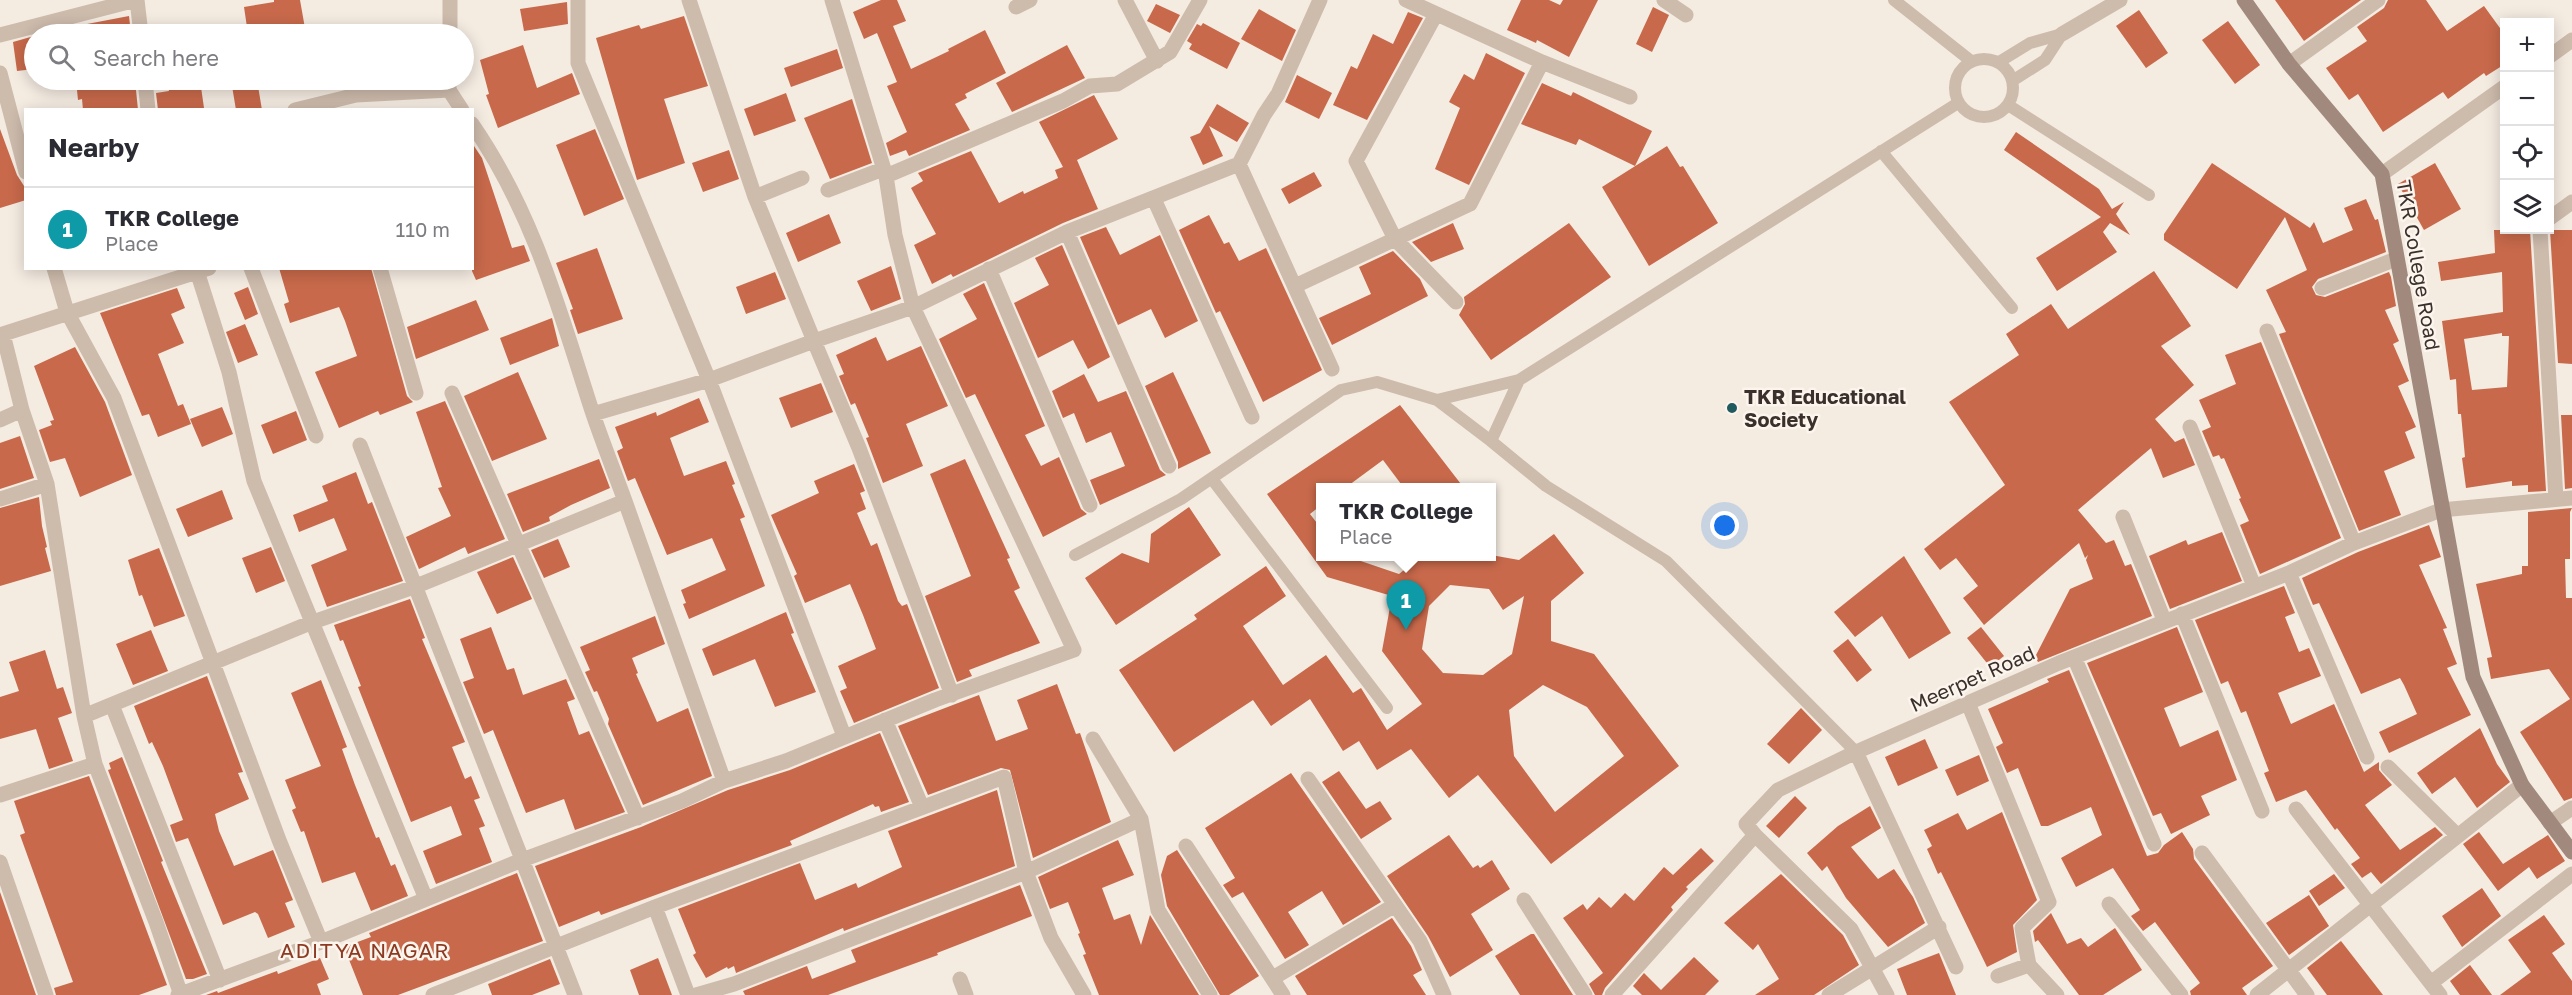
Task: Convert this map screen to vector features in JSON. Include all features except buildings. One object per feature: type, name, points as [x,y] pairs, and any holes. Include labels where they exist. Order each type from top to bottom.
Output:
[{"type":"street","points":[[43,24],[136,0],[140,24]]},
{"type":"street","points":[[450,0],[450,24]]},
{"type":"street","points":[[578,0],[578,63],[709,380],[844,736]]},
{"type":"street","points":[[689,0],[755,197],[859,448],[952,695]]},
{"type":"street","points":[[0,340],[5,342],[22,410],[46,484],[84,716],[95,764],[156,922],[180,995],[321,942],[522,860],[638,818],[724,781],[786,761],[885,720],[1074,650],[913,307],[895,235],[884,172],[832,0]]},
{"type":"street","points":[[1125,0],[1157,61]]},
{"type":"street","points":[[828,190],[884,172],[1063,101],[1090,86],[1117,84],[1170,52],[1200,0]]},
{"type":"street","points":[[593,414],[709,380],[913,307],[1066,232],[1239,164],[1264,115],[1278,94],[1320,0]]},
{"type":"street","points":[[1406,0],[1436,16],[1629,97]]},
{"type":"street","points":[[1664,0],[1686,15]]},
{"type":"street","points":[[2062,34],[2120,0]]},
{"type":"street","name":"TKR College Road","points":[[2244,0],[2289,64],[2382,174],[2473,677],[2522,785],[2572,852]]},
{"type":"street","points":[[2289,64],[2378,0]]},
{"type":"street","points":[[1436,16],[1356,161],[1395,239],[1456,302]]},
{"type":"street","points":[[0,35],[24,29]]},
{"type":"street","points":[[2554,53],[2572,40]]},
{"type":"street","points":[[1295,286],[1470,204],[1542,62]]},
{"type":"street","points":[[0,73],[24,164]]},
{"type":"street","points":[[146,90],[148,108]]},
{"type":"street","points":[[310,108],[422,90]]},
{"type":"street","points":[[452,90],[461,108]]},
{"type":"street","points":[[2382,174],[2500,91]]},
{"type":"street","points":[[474,127],[498,161],[538,244],[593,414],[724,781]]},
{"type":"street","points":[[1239,164],[1332,369]]},
{"type":"street","points":[[755,197],[802,178]]},
{"type":"street","points":[[1154,199],[1252,417]]},
{"type":"street","points":[[2554,215],[2572,202]]},
{"type":"street","points":[[1066,232],[1169,466]]},
{"type":"street","points":[[2540,234],[2556,499]]},
{"type":"street","points":[[2322,288],[2396,259]]},
{"type":"street","points":[[989,269],[1090,505]]},
{"type":"street","points":[[55,270],[67,312],[114,398],[279,840],[321,942]]},
{"type":"street","points":[[0,335],[200,270],[229,372],[254,481],[310,623],[426,899]]},
{"type":"street","points":[[252,270],[316,436]]},
{"type":"street","points":[[381,270],[416,393]]},
{"type":"street","points":[[2267,332],[2354,543]]},
{"type":"street","points":[[452,393],[638,818]]},
{"type":"street","points":[[0,420],[22,410]]},
{"type":"street","points":[[2190,427],[2254,586]]},
{"type":"street","points":[[360,445],[575,995]]},
{"type":"street","points":[[0,499],[46,484]]},
{"type":"street","name":"Meerpet Road","points":[[1755,835],[1746,824],[1779,790],[1856,752],[2074,657],[2289,573],[2354,543],[2441,510],[2572,498]]},
{"type":"street","points":[[84,716],[310,623],[414,587],[625,501]]},
{"type":"street","points":[[2123,517],[2164,620]]},
{"type":"street","points":[[2289,573],[2367,757]]},
{"type":"street","points":[[2182,614],[2262,811]]},
{"type":"street","points":[[2074,657],[2154,844]]},
{"type":"street","points":[[1968,703],[2049,902],[2022,928],[2029,965],[2057,995]]},
{"type":"street","points":[[112,705],[220,980]]},
{"type":"street","points":[[885,720],[922,807]]},
{"type":"street","points":[[1093,739],[1141,819],[1158,910],[1210,995]]},
{"type":"street","points":[[1856,752],[1956,967]]},
{"type":"street","points":[[0,795],[95,764]]},
{"type":"street","points":[[2388,767],[2458,836]]},
{"type":"street","points":[[434,995],[474,988],[557,947],[655,907],[1004,777],[1026,872],[1051,938],[1084,995]]},
{"type":"street","points":[[1308,779],[1420,940],[1444,995]]},
{"type":"street","points":[[2257,995],[2522,785]]},
{"type":"street","points":[[2550,823],[2572,808]]},
{"type":"street","points":[[2296,809],[2435,989],[2572,874]]},
{"type":"street","points":[[696,995],[734,984],[1026,872],[1141,819]]},
{"type":"street","points":[[1612,995],[1755,835],[1851,929],[1875,968],[1887,995]]},
{"type":"street","points":[[1186,846],[1283,995]]},
{"type":"street","points":[[2202,853],[2307,995]]},
{"type":"street","points":[[0,862],[46,995]]},
{"type":"street","points":[[1524,900],[1585,995]]},
{"type":"street","points":[[2109,904],[2181,995]]},
{"type":"street","points":[[1273,978],[1395,905]]},
{"type":"street","points":[[655,907],[688,995]]},
{"type":"street","points":[[1829,995],[1939,927]]},
{"type":"street","points":[[1998,976],[2029,965]]},
{"type":"street","points":[[960,980],[966,995]]},
{"type":"lane","points":[[1894,0],[1971,62]]},
{"type":"lane","points":[[1999,62],[2030,43],[2062,34]]},
{"type":"lane","points":[[2012,81],[2045,60],[2062,34]]},
{"type":"lane","points":[[1990,59],[2006,68],[2012,81],[2013,96],[2001,112],[1982,117],[1973,116],[1958,103],[1955,83],[1964,67],[1971,62],[1990,59]]},
{"type":"lane","points":[[1437,400],[1519,380],[1958,103]]},
{"type":"lane","points":[[2008,105],[2149,195]]},
{"type":"lane","points":[[1881,151],[2012,308]]},
{"type":"lane","points":[[1491,441],[1519,380]]},
{"type":"lane","points":[[1074,555],[1181,499],[1341,390],[1377,382],[1437,400],[1546,486],[1666,561],[1856,752]]},
{"type":"lane","points":[[1212,479],[1388,708]]},
{"type":"place","name":"TKR Educational Society","points":[[1732,408]]},
{"type":"place","name":"TKR College","points":[[1406,630]]},
{"type":"district","name":"ADITYA NAGAR","points":[[365,950]]}]
